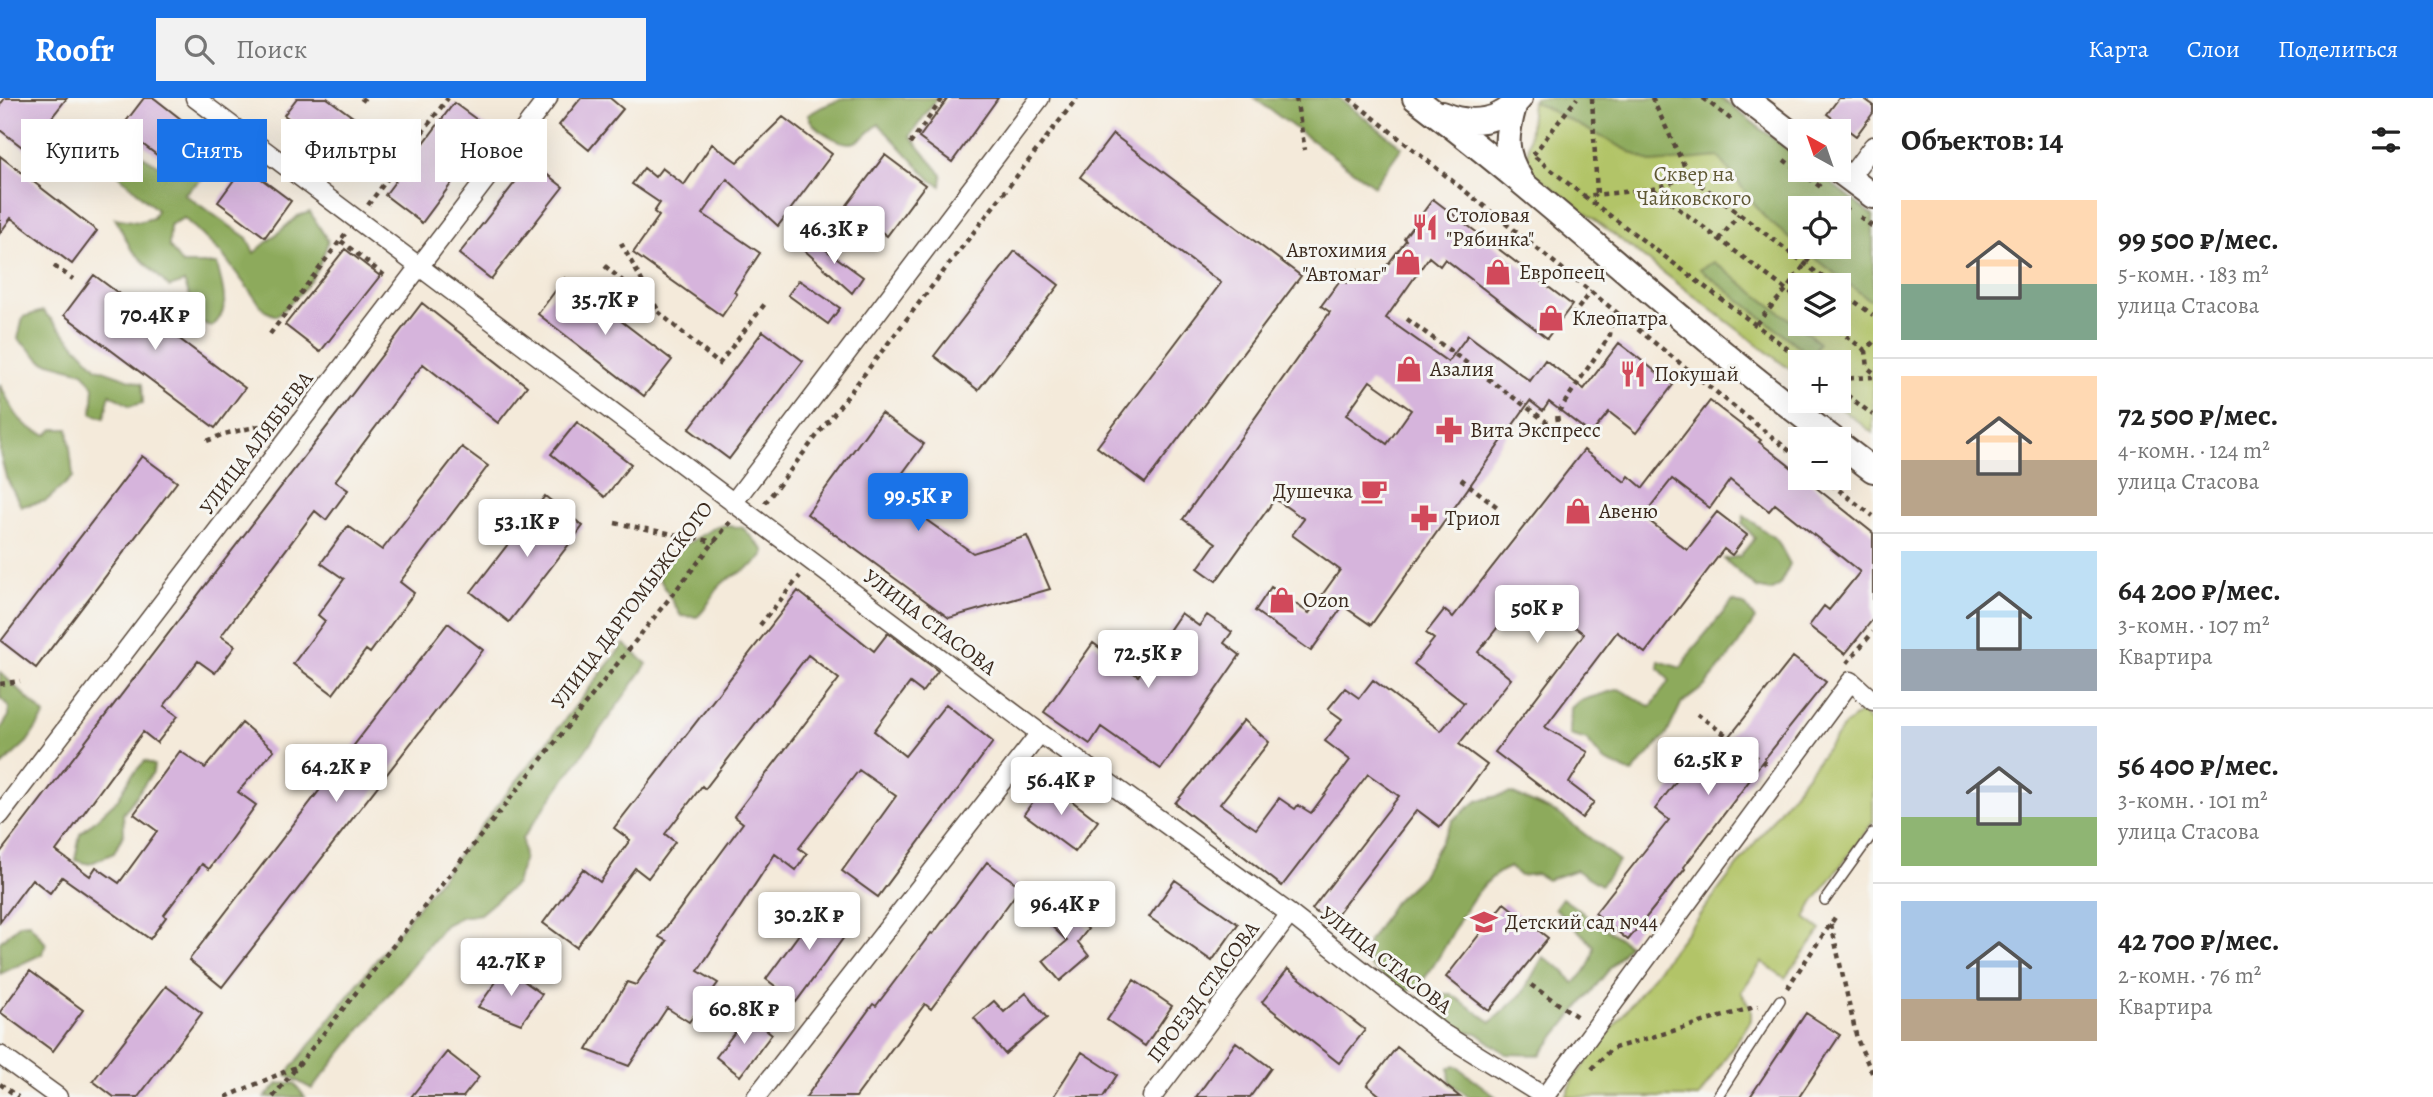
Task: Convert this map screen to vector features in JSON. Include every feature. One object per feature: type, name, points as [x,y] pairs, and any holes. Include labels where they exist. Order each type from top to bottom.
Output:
[{"type":"main road","points":[[1745,98],[1788,131]]},
{"type":"main road","points":[[1420,102],[1455,119],[1473,122],[1491,119],[1517,102]]},
{"type":"main road","points":[[1420,102],[1531,190],[1738,368],[1817,427]]},
{"type":"main road","points":[[1517,102],[1506,145],[1518,176],[1531,190]]},
{"type":"main road","points":[[1852,181],[1873,196]]},
{"type":"main road","points":[[1851,453],[1873,470]]},
{"type":"street","name":"УЛИЦА СТАСОВА","points":[[195,98],[1040,733],[1290,914],[1442,1033],[1545,1097]]},
{"type":"street","name":"УЛИЦА АЛЯБЬЕВА","points":[[0,815],[548,98]]},
{"type":"street","name":"УЛИЦА ДАРГОМЫЖСКОГО","points":[[733,503],[1040,98]]},
{"type":"street","points":[[1852,166],[1873,146]]},
{"type":"street","points":[[1545,1097],[1852,681],[1873,701]]},
{"type":"street","points":[[756,1097],[1040,733]]},
{"type":"street","name":"ПРОЕЗД СТАСОВА","points":[[1152,1097],[1290,914]]},
{"type":"street","points":[[0,1055],[58,1097]]},
{"type":"lane","points":[[1825,900],[1873,833]]},
{"type":"lane","points":[[1717,1097],[1780,1000]]},
{"type":"path","points":[[270,334],[448,98]]},
{"type":"path","points":[[910,144],[943,98]]},
{"type":"path","points":[[754,518],[1077,98]]},
{"type":"path","points":[[1296,98],[1305,150]]},
{"type":"path","points":[[1349,98],[1788,450]]},
{"type":"path","points":[[1533,155],[1577,98]]},
{"type":"path","points":[[1592,98],[1597,195]]},
{"type":"path","points":[[1652,98],[1689,176],[1817,273]]},
{"type":"path","points":[[1524,145],[1584,196],[1790,350]]},
{"type":"path","points":[[1584,196],[1653,189],[1689,176]]},
{"type":"path","points":[[1653,189],[1786,290]]},
{"type":"path","points":[[1719,240],[1739,214]]},
{"type":"path","points":[[341,241],[385,275]]},
{"type":"path","points":[[621,243],[660,314]]},
{"type":"path","points":[[1756,324],[1809,259]]},
{"type":"path","points":[[54,266],[73,279]]},
{"type":"path","points":[[605,266],[719,364],[767,301]]},
{"type":"path","points":[[1574,326],[1572,316],[1592,291]]},
{"type":"path","points":[[1851,299],[1873,315]]},
{"type":"path","points":[[1407,318],[1559,431],[1557,414],[1610,335],[1613,308]]},
{"type":"path","points":[[1846,336],[1866,351]]},
{"type":"path","points":[[1851,378],[1873,375],[1868,368],[1866,351],[1873,342]]},
{"type":"path","points":[[1851,398],[1873,415]]},
{"type":"path","points":[[206,441],[224,434],[305,415]]},
{"type":"path","points":[[1461,480],[1500,509]]},
{"type":"path","points":[[1839,490],[1873,516]]},
{"type":"path","name":"УЛИЦА ДАРГОМЫЖСКОГО","points":[[273,1097],[715,542],[733,518],[733,503]]},
{"type":"path","points":[[615,523],[715,542]]},
{"type":"path","points":[[760,625],[812,562]]},
{"type":"path","points":[[0,684],[20,681]]},
{"type":"path","points":[[1697,714],[1769,766]]},
{"type":"path","points":[[1584,1077],[1611,1049],[1780,1000],[1836,916]]},
{"type":"path","points":[[1831,923],[1857,1039],[1873,1075]]},
{"type":"path","points":[[1531,985],[1595,1028]]},
{"type":"path","points":[[226,1097],[298,1066]]},
{"type":"path","points":[[0,1084],[18,1097]]},
{"type":"green space","points":[[844,98],[937,98],[910,136],[942,175],[941,186],[931,180],[879,124],[861,139],[849,143],[828,135],[810,120],[808,115]]},
{"type":"green space","points":[[1254,98],[1339,98],[1402,147],[1374,186]]},
{"type":"green space","name":"Сквер на Чайковского","points":[[1535,98],[1721,98],[1788,150],[1788,182],[1829,182],[1847,196],[1788,196],[1788,259],[1851,259],[1851,199],[1873,216],[1873,433],[1847,413],[1851,413],[1851,350],[1788,350],[1788,368],[1527,168],[1532,101]]},
{"type":"green space","points":[[1535,98],[1721,98],[1788,150],[1788,182],[1829,182],[1847,196],[1788,196],[1788,237],[1766,219],[1719,157],[1652,163],[1532,101]]},
{"type":"green space","points":[[143,156],[157,165],[157,182],[198,182],[184,194],[247,238],[254,253],[298,216],[310,212],[328,241],[320,264],[294,300],[276,316],[265,311],[222,254],[184,218],[170,225],[169,246],[182,264],[217,264],[223,290],[224,306],[218,321],[211,327],[200,321],[184,282],[169,287],[131,249],[115,218],[138,222],[153,218],[157,210],[126,182],[143,182]]},
{"type":"green space","points":[[1851,199],[1873,216],[1873,299],[1868,299],[1851,286],[1851,273],[1834,273],[1816,259],[1851,259]]},
{"type":"green space","points":[[1714,262],[1788,318],[1788,336],[1811,336],[1819,342],[1815,350],[1803,350],[1700,269]]},
{"type":"green space","points":[[43,311],[97,368],[142,384],[143,403],[130,406],[110,394],[104,418],[92,414],[94,387],[83,372],[42,361],[18,339],[23,317]]},
{"type":"green space","points":[[0,384],[13,409],[30,428],[47,435],[53,429],[68,429],[73,477],[46,501],[21,506],[6,477],[0,453]]},
{"type":"green space","points":[[1744,516],[1777,540],[1790,564],[1779,586],[1770,591],[1757,588],[1724,559],[1740,556],[1755,538],[1742,524]]},
{"type":"green space","points":[[725,525],[743,528],[765,551],[754,565],[725,581],[697,617],[681,616],[655,571],[657,562],[714,528]]},
{"type":"green space","points":[[1733,601],[1746,606],[1755,619],[1736,648],[1705,686],[1681,704],[1667,734],[1632,773],[1604,761],[1587,740],[1570,735],[1571,708],[1579,701],[1619,689],[1651,707],[1669,680],[1658,667],[1659,661],[1681,668],[1692,650]]},
{"type":"green space","points":[[624,644],[647,664],[522,839],[524,858],[516,884],[480,914],[461,917],[445,925],[312,1089],[286,1075]]},
{"type":"green space","points":[[0,672],[45,715],[27,742],[0,767],[0,730],[9,716],[9,707],[0,697]]},
{"type":"green space","points":[[1861,712],[1873,725],[1873,822],[1813,903],[1805,918],[1821,930],[1785,978],[1762,962],[1741,992],[1751,1008],[1751,1020],[1699,1097],[1566,1097],[1573,1080],[1845,725]]},
{"type":"green space","points":[[145,761],[154,765],[153,772],[123,814],[124,833],[114,853],[89,864],[75,860],[80,834],[118,799],[131,776]]},
{"type":"green space","points":[[1511,793],[1559,814],[1619,861],[1601,885],[1576,870],[1547,880],[1537,874],[1520,876],[1510,867],[1495,875],[1471,901],[1433,967],[1423,980],[1405,993],[1370,966],[1368,943],[1394,902],[1421,877],[1453,820],[1477,801]]},
{"type":"green space","points":[[1562,898],[1629,945],[1540,1055],[1506,1054],[1477,1033],[1455,1030],[1444,1021],[1435,1005],[1440,994],[1451,994],[1491,1022],[1522,994],[1543,957],[1563,970],[1573,983],[1585,972],[1594,946],[1555,908]]},
{"type":"green space","points":[[29,923],[46,944],[42,954],[0,974],[0,942],[20,924]]},
{"type":"green space","points":[[1455,1065],[1496,1097],[1469,1097],[1450,1083],[1449,1068]]},
{"type":"green space","points":[[294,1083],[305,1097],[265,1097],[278,1084]]},
{"type":"building","points":[[5,98],[67,98],[50,119],[21,119],[21,146],[0,130],[0,105]]},
{"type":"building","points":[[144,98],[154,98],[181,119],[157,119],[157,155],[143,144],[143,119],[128,119]]},
{"type":"building","points":[[297,98],[327,98],[356,119],[289,119],[284,115]]},
{"type":"building","points":[[581,98],[610,98],[623,109],[589,150],[559,125]]},
{"type":"building","points":[[948,98],[998,98],[952,162],[919,138]]},
{"type":"building","points":[[1839,98],[1863,98],[1873,105],[1873,113],[1856,136],[1852,133],[1852,119],[1834,119],[1827,114]]},
{"type":"building","points":[[454,103],[476,119],[442,119]]},
{"type":"building","points":[[783,117],[832,154],[778,226],[727,179],[703,214],[760,253],[734,292],[737,294],[722,316],[633,253],[659,216],[654,212],[660,203],[632,184],[644,168],[655,177],[662,168],[684,185],[712,144],[737,162]]},
{"type":"building","points":[[435,128],[435,182],[452,182],[422,223],[385,195],[395,182],[421,182],[421,147]]},
{"type":"building","points":[[1113,134],[1301,276],[1145,483],[1097,447],[1221,283],[1080,177]]},
{"type":"building","points":[[885,155],[925,185],[887,236],[847,205]]},
{"type":"building","points":[[0,156],[21,172],[21,182],[34,182],[97,231],[72,264],[11,218],[0,233]]},
{"type":"building","points":[[547,174],[563,187],[491,279],[459,254],[515,182],[547,182]]},
{"type":"building","points":[[232,182],[265,182],[291,201],[265,237],[218,202]]},
{"type":"building","points":[[1433,199],[1572,305],[1547,338],[1445,259],[1440,266],[1429,257],[1386,318],[1448,362],[1468,335],[1530,381],[1545,360],[1584,389],[1619,343],[1673,385],[1636,433],[1609,412],[1591,434],[1549,402],[1543,411],[1530,401],[1371,625],[1343,606],[1311,651],[1255,611],[1271,587],[1309,613],[1340,570],[1292,535],[1304,519],[1275,499],[1216,581],[1198,568],[1216,543],[1183,519],[1330,312],[1321,306],[1341,279],[1347,283],[1357,270],[1374,283],[1406,240],[1404,238]],"holes":[[[1370,381],[1411,410],[1387,444],[1346,415]]]},
{"type":"building","points":[[811,239],[863,277],[852,293],[803,249]]},
{"type":"building","points":[[345,249],[380,276],[320,352],[285,325]]},
{"type":"building","points":[[1015,251],[1059,285],[978,390],[934,356]]},
{"type":"building","points":[[94,275],[245,388],[215,428],[64,315]]},
{"type":"building","points":[[565,278],[672,360],[644,396],[538,314]]},
{"type":"building","points":[[799,280],[840,308],[828,324],[788,295]]},
{"type":"building","points":[[422,303],[527,386],[498,423],[423,364],[335,481],[348,490],[326,520],[315,511],[221,636],[235,646],[215,673],[198,661],[164,706],[178,716],[157,743],[143,732],[56,851],[90,876],[96,867],[119,883],[157,831],[134,814],[180,751],[205,768],[242,723],[274,750],[238,792],[256,805],[209,869],[202,864],[164,915],[166,917],[150,939],[62,877],[50,893],[32,879],[0,922],[0,853]]},
{"type":"building","points":[[763,331],[803,361],[729,459],[689,429]]},
{"type":"building","points":[[1710,401],[1788,465],[1788,490],[1819,490],[1873,533],[1873,619],[1845,654],[1809,626],[1824,606],[1829,610],[1860,572],[1775,504],[1769,511],[1730,480],[1710,508],[1672,479],[1643,516],[1687,550],[1717,512],[1747,535],[1732,555],[1724,549],[1645,653],[1617,632],[1545,727],[1588,752],[1569,783],[1594,802],[1582,818],[1495,752],[1584,634],[1547,605],[1541,614],[1521,598],[1478,652],[1511,679],[1459,744],[1487,765],[1440,827],[1417,810],[1330,923],[1312,909],[1399,796],[1368,774],[1282,886],[1175,803],[1244,720],[1269,742],[1220,804],[1256,829],[1279,798],[1295,809],[1298,805],[1311,813],[1350,760],[1325,741],[1342,719],[1328,709],[1345,688],[1359,698],[1373,680],[1441,731],[1464,703],[1414,664],[1434,639],[1426,633],[1444,610],[1453,617],[1584,450],[1625,482],[1629,476],[1643,488]]},
{"type":"building","points":[[881,413],[924,444],[888,493],[973,553],[1027,536],[1050,589],[949,618],[807,514]]},
{"type":"building","points":[[577,422],[631,464],[605,497],[551,454]]},
{"type":"building","points":[[462,447],[488,466],[400,582],[414,593],[370,653],[366,650],[333,694],[293,664],[325,621],[318,615],[344,579],[321,563],[348,526],[382,550]]},
{"type":"building","points":[[142,456],[177,482],[36,668],[1,641]]},
{"type":"building","points":[[545,496],[583,526],[509,622],[471,592]]},
{"type":"building","points":[[798,591],[874,651],[888,633],[938,671],[922,692],[910,683],[874,731],[905,756],[946,704],[993,742],[878,897],[842,871],[896,796],[859,770],[799,848],[807,854],[796,870],[775,854],[698,971],[718,983],[689,1022],[667,1008],[629,1066],[587,1050],[627,982],[636,985],[667,941],[659,937],[743,823],[734,816],[839,679],[808,655],[705,789],[702,786],[665,834],[675,842],[648,878],[635,868],[576,947],[543,923],[583,869],[600,882],[630,840],[614,828]]},
{"type":"building","points":[[1181,613],[1199,626],[1207,615],[1232,632],[1224,643],[1240,655],[1161,769],[1101,727],[1090,744],[1044,712],[1093,643],[1138,676]]},
{"type":"building","points":[[448,623],[483,650],[222,987],[189,960]]},
{"type":"building","points":[[1793,657],[1826,682],[1751,776],[1685,869],[1628,940],[1595,913],[1669,820],[1655,809],[1706,742],[1718,751]]},
{"type":"building","points":[[1047,782],[1098,821],[1075,852],[1024,814]]},
{"type":"building","points":[[987,862],[1021,887],[931,1009],[925,1004],[856,1097],[806,1097],[873,1004],[876,1006]]},
{"type":"building","points":[[1175,880],[1238,924],[1212,961],[1149,917]]},
{"type":"building","points":[[1056,899],[1088,929],[1078,942],[1089,956],[1060,981],[1043,961],[1067,941],[1041,916]]},
{"type":"building","points":[[822,903],[853,925],[796,1002],[766,979]]},
{"type":"building","points":[[1504,903],[1548,938],[1489,1011],[1446,977]]},
{"type":"building","points":[[506,968],[542,994],[521,1024],[478,1007]]},
{"type":"building","points":[[1288,969],[1365,1030],[1339,1063],[1262,1002]]},
{"type":"building","points":[[30,971],[83,1010],[53,1051],[0,1012]]},
{"type":"building","points":[[1134,980],[1172,1006],[1145,1046],[1107,1020]]},
{"type":"building","points":[[166,986],[202,1013],[138,1097],[114,1097],[93,1081]]},
{"type":"building","points":[[1026,993],[1047,1018],[1005,1054],[974,1018],[994,1001],[1004,1012]]},
{"type":"building","points":[[1806,1013],[1840,1035],[1799,1097],[1750,1097]]},
{"type":"building","points":[[748,1015],[772,1034],[740,1076],[716,1057]]},
{"type":"building","points":[[1236,1042],[1271,1068],[1250,1097],[1196,1097]]},
{"type":"building","points":[[1397,1047],[1460,1097],[1382,1097],[1367,1085]]},
{"type":"building","points":[[447,1052],[479,1077],[463,1097],[411,1097]]},
{"type":"building","points":[[1082,1052],[1117,1075],[1103,1097],[1053,1097]]},
{"type":"place","name":"Столовая \"Рябинка\"","points":[[1425,227]]},
{"type":"place","name":"Автохимия \"Автомаг\"","points":[[1408,262]]},
{"type":"place","name":"Европеец","points":[[1498,272]]},
{"type":"place","name":"Клеопатра","points":[[1551,318]]},
{"type":"place","name":"Азалия","points":[[1409,369]]},
{"type":"place","name":"Покушай","points":[[1633,374]]},
{"type":"place","name":"Вита Экспресс","points":[[1449,430]]},
{"type":"place","name":"Душечка","points":[[1374,491]]},
{"type":"place","name":"Авеню","points":[[1578,511]]},
{"type":"place","name":"Триол","points":[[1424,518]]},
{"type":"place","name":"Ozon","points":[[1282,600]]},
{"type":"place","name":"Детский сад №44","points":[[1484,922]]}]
